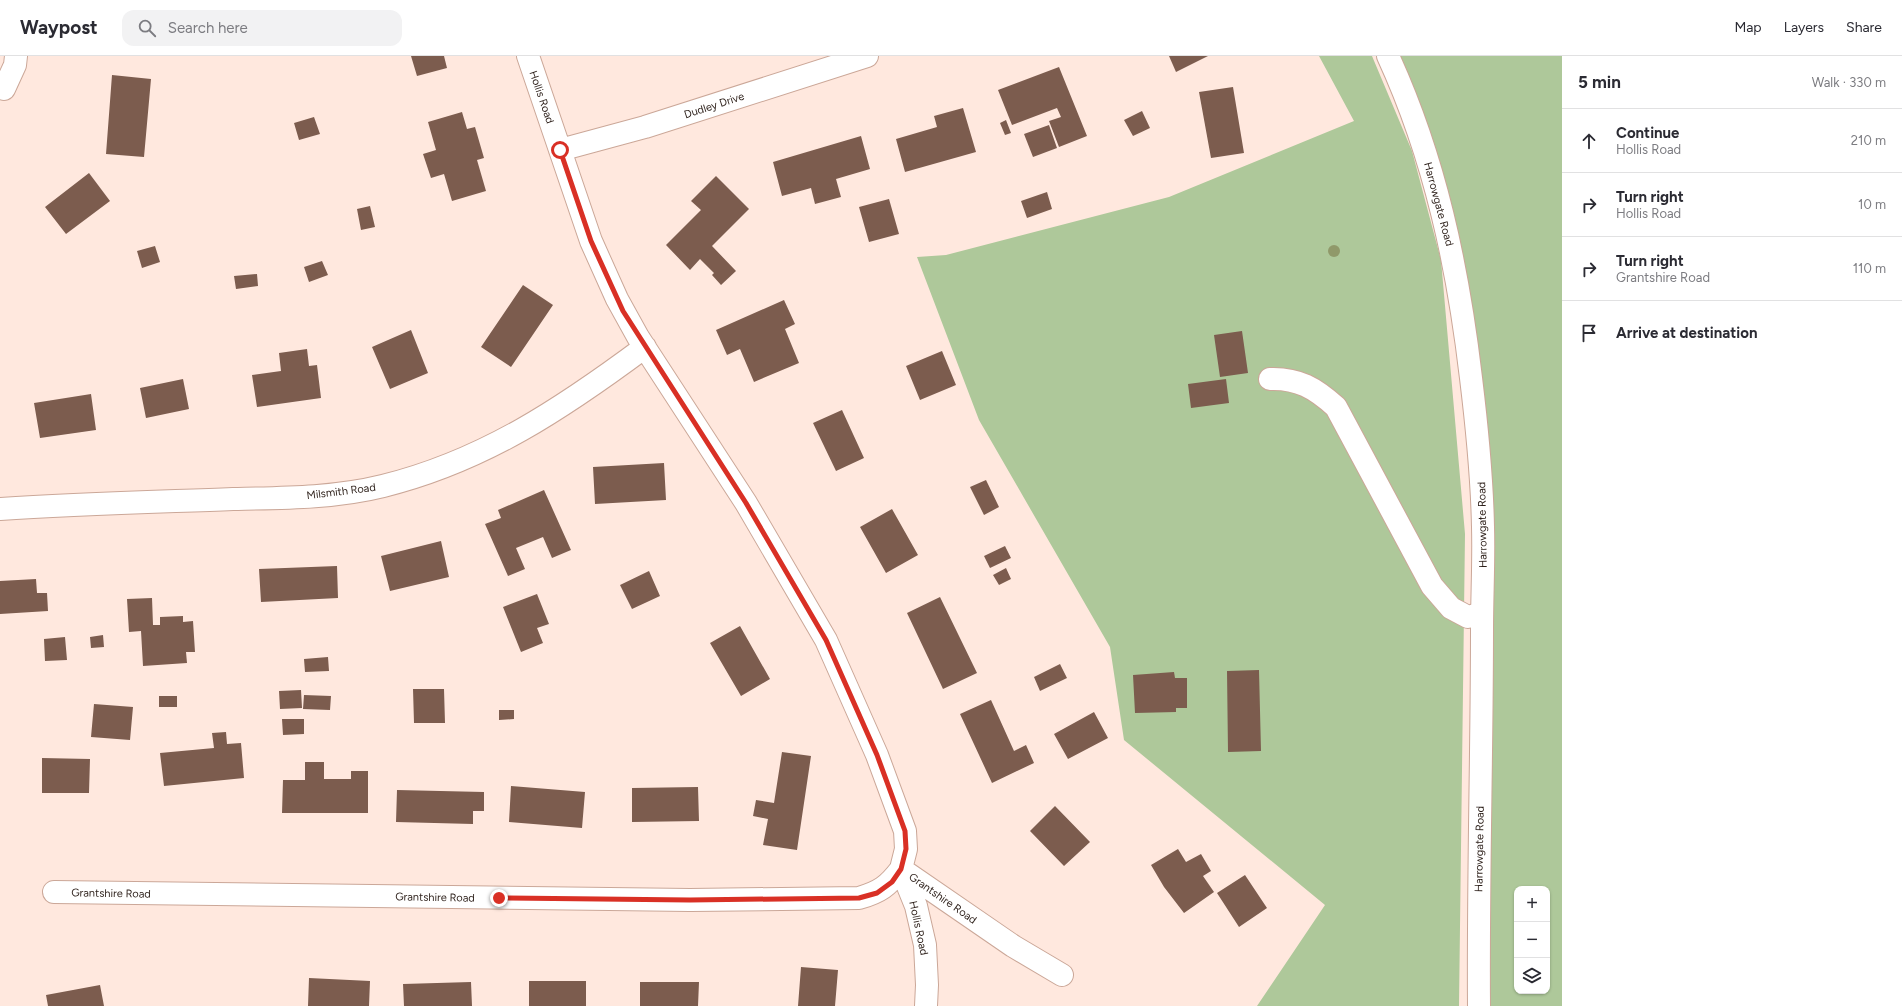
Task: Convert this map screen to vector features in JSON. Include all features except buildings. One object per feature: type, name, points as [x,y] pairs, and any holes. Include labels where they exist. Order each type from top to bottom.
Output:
[{"type":"street","points":[[4,89],[15,65],[16,56]]},
{"type":"street","name":"Hollis Road","points":[[528,56],[591,241],[620,305],[645,347],[746,503],[826,640],[877,755],[905,831],[906,849],[901,869],[916,906],[925,945],[927,985],[926,1006]]},
{"type":"street","name":"Dudley Drive","points":[[560,150],[645,127],[867,56]]},
{"type":"street","name":"Harrowgate Road","points":[[1388,56],[1403,90],[1431,170],[1449,239],[1464,317],[1479,445],[1483,527],[1478,874],[1479,1006]]},
{"type":"street","name":"Milsmith Road","points":[[0,509],[272,498],[333,494],[381,486],[418,476],[478,453],[525,429],[586,390],[645,347]]},
{"type":"street","points":[[1270,379],[1300,383],[1320,392],[1336,407],[1432,586],[1451,608],[1468,616],[1482,614]]},
{"type":"street","name":"Grantshire Road","points":[[54,892],[690,900],[859,898],[877,893],[892,882],[901,869],[1013,946],[1062,974]]},
{"type":"green space","points":[[1319,56],[1372,56],[1412,151],[1441,260],[1465,534],[1459,1006],[1257,1006],[1325,905],[1124,740],[1110,647],[979,420],[917,257],[946,255],[1169,197],[1354,121]]},
{"type":"green space","points":[[1388,56],[1562,56],[1562,1006],[1479,1006],[1482,697],[1464,317]]},
{"type":"route","points":[[499,898],[690,900],[859,898],[877,893],[892,882],[901,869],[906,849],[905,831],[877,755],[826,640],[746,503],[638,337],[623,311],[591,241],[560,150]]}]
